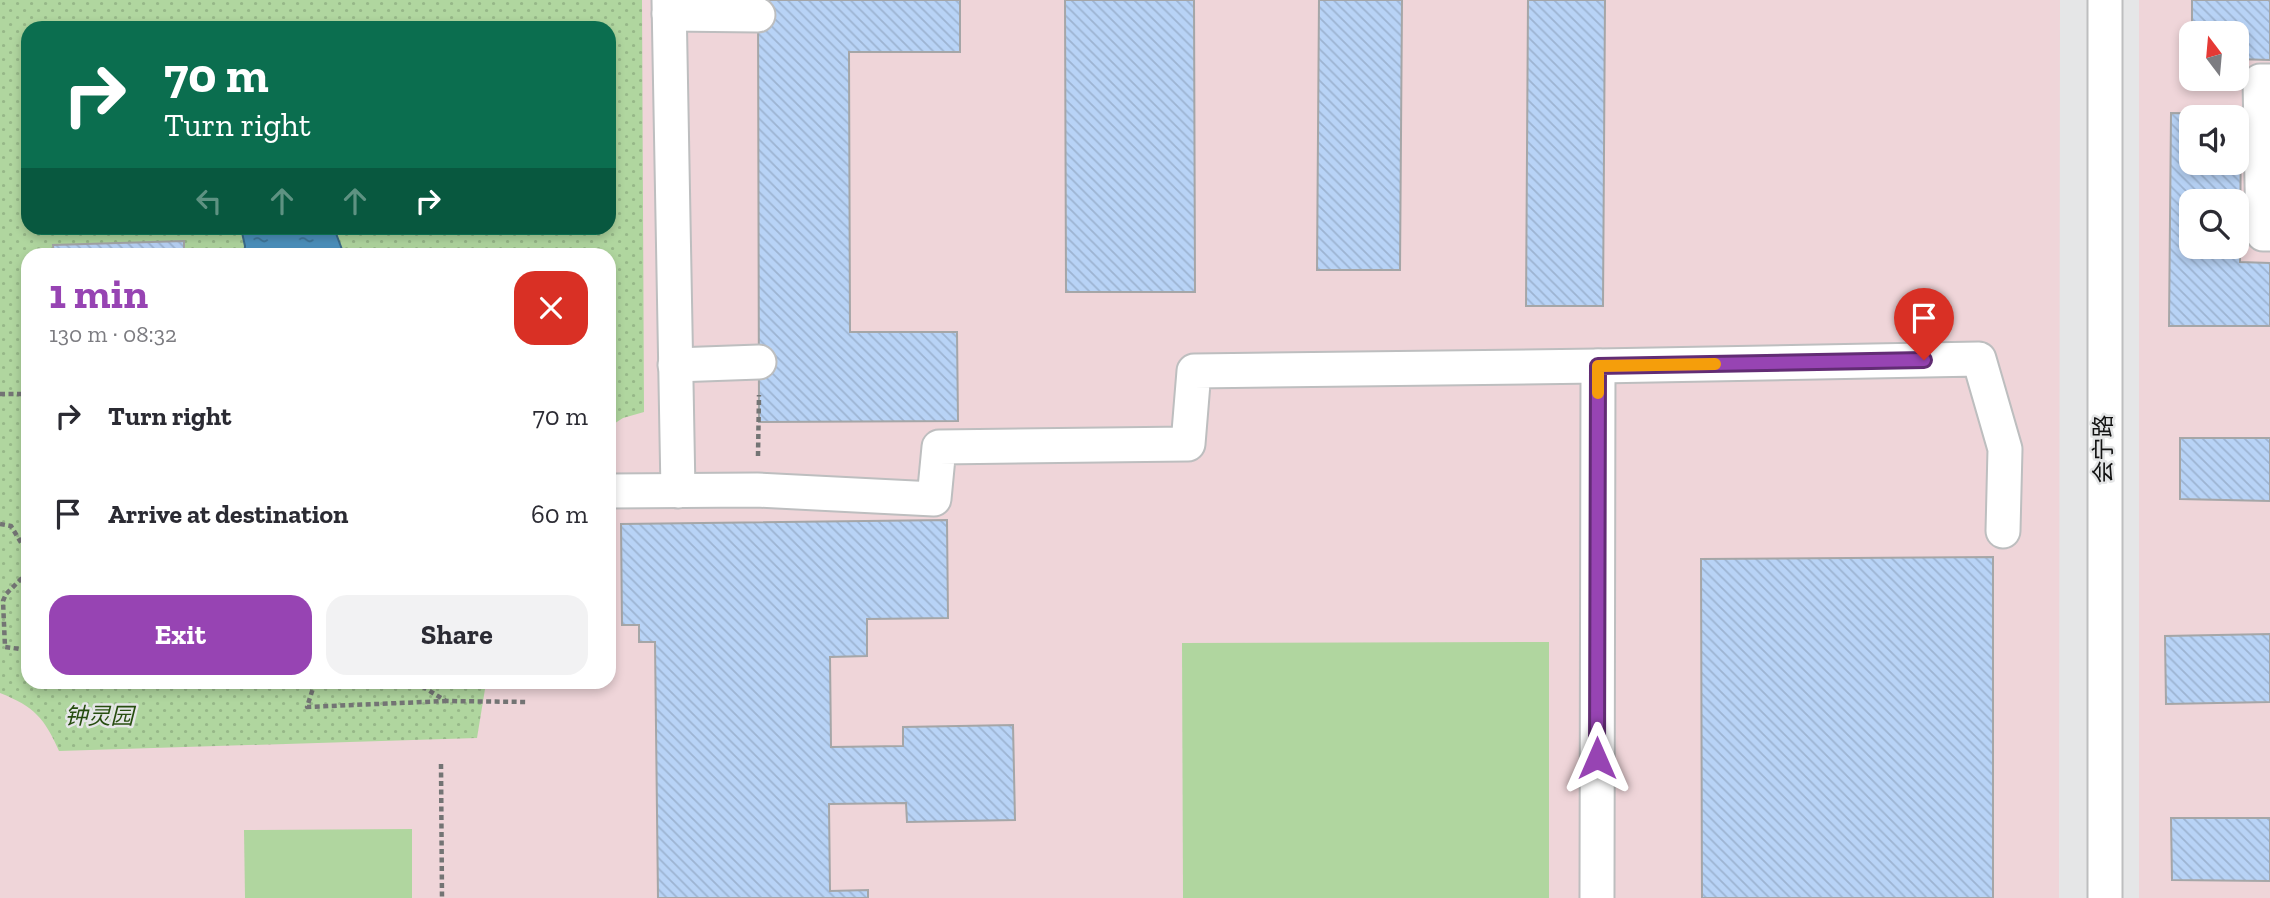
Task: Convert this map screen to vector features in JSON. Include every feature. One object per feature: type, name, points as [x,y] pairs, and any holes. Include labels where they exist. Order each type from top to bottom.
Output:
[{"type":"street","name":"会宁路","points":[[2105,0],[2105,898]]},
{"type":"street","points":[[678,491],[669,7],[758,15]]},
{"type":"street","points":[[2270,81],[2260,81],[2263,234],[2270,234]]},
{"type":"street","points":[[616,491],[757,490],[934,499],[939,447],[1188,444],[1194,370],[1979,359],[2005,449],[2003,531]]},
{"type":"street","points":[[675,365],[759,362]]},
{"type":"street","points":[[1597,898],[1598,366]]},
{"type":"path","points":[[757,490],[759,362]]},
{"type":"path","points":[[0,394],[21,394]]},
{"type":"path","points":[[0,524],[11,526],[21,542]]},
{"type":"path","points":[[21,579],[6,594],[3,601],[5,647],[21,649]]},
{"type":"path","points":[[313,689],[307,707],[446,701],[528,702]]},
{"type":"path","points":[[426,689],[446,701]]},
{"type":"path","points":[[441,764],[442,898]]},
{"type":"shaded area","points":[[0,0],[2060,0],[2059,898],[0,898]]},
{"type":"shaded area","points":[[2139,0],[2270,0],[2270,898],[2139,898]]},
{"type":"green space","name":"钟灵园","points":[[0,0],[642,0],[644,412],[616,422],[616,248],[21,248],[21,689],[485,689],[477,738],[59,751],[43,722],[22,703],[0,693]]},
{"type":"green space","points":[[1549,642],[1549,898],[1183,898],[1182,643]]},
{"type":"green space","points":[[412,829],[412,898],[245,898],[244,830]]},
{"type":"water","points":[[243,235],[337,235],[341,248],[245,248]]},
{"type":"building","points":[[758,0],[960,0],[960,52],[849,52],[850,332],[957,332],[958,421],[759,422]]},
{"type":"building","points":[[1065,0],[1194,0],[1195,292],[1066,292]]},
{"type":"building","points":[[1319,0],[1402,0],[1400,270],[1317,270]]},
{"type":"building","points":[[1528,0],[1605,0],[1603,306],[1526,306]]},
{"type":"building","points":[[2192,0],[2270,0],[2270,60],[2249,59],[2249,21],[2192,21]]},
{"type":"building","points":[[2171,113],[2179,113],[2179,175],[2241,175],[2240,189],[2179,189],[2179,259],[2240,259],[2240,262],[2270,263],[2270,326],[2169,326]]},
{"type":"building","points":[[184,241],[184,248],[53,248],[53,245]]},
{"type":"building","points":[[2180,438],[2270,438],[2270,501],[2180,499]]},
{"type":"building","points":[[947,520],[948,618],[867,619],[867,656],[830,657],[831,747],[903,746],[903,727],[1013,725],[1015,820],[907,822],[906,803],[829,804],[830,891],[868,890],[868,898],[658,898],[655,642],[639,642],[639,625],[622,625],[621,524]]},
{"type":"building","points":[[1993,557],[1993,898],[1702,898],[1701,559]]},
{"type":"building","points":[[2270,634],[2270,702],[2166,704],[2165,636]]},
{"type":"building","points":[[2171,818],[2270,818],[2270,881],[2172,880]]},
{"type":"slow traffic","points":[[1598,393],[1598,366],[1715,364]]},
{"type":"route","points":[[1597,758],[1598,366],[1924,360]]}]
